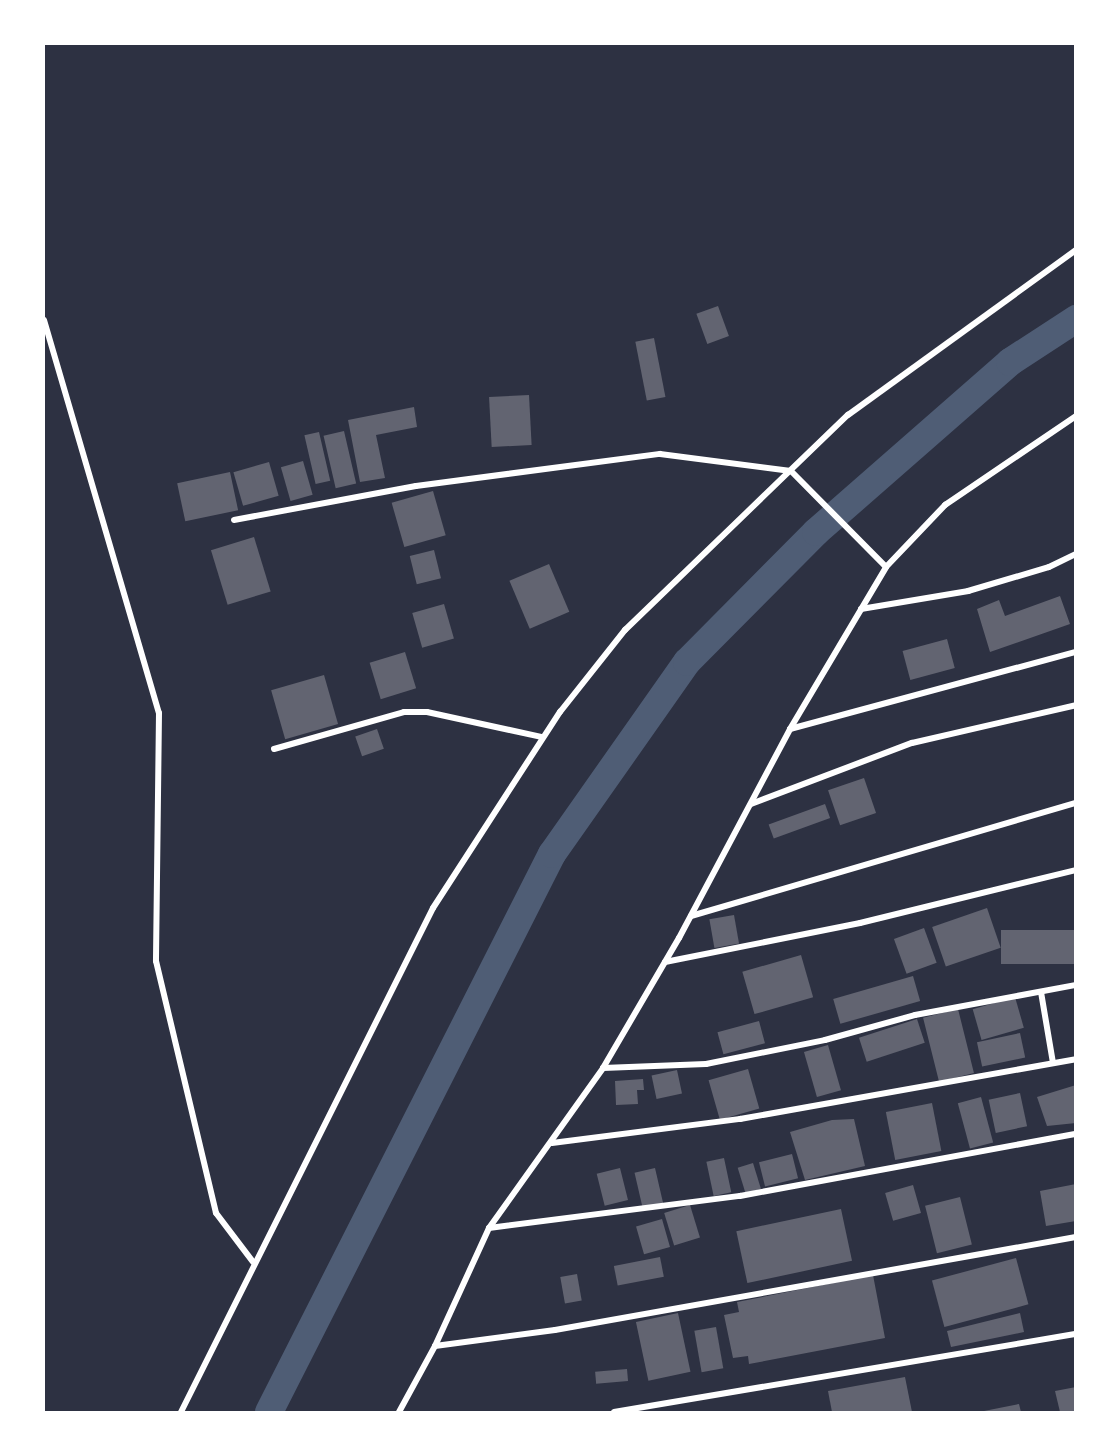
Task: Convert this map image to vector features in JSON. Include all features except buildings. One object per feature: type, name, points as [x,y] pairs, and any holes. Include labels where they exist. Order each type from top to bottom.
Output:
[{"type":"street","points":[[181,1413],[253,1262],[432,908],[542,737],[625,630],[848,415],[1076,250]]},
{"type":"street","points":[[44,320],[159,713],[156,961],[216,1214],[253,1262]]},
{"type":"street","points":[[399,1413],[435,1346],[489,1228],[552,1143],[603,1068],[691,916],[790,729],[886,567],[945,505],[1076,417]]},
{"type":"street","points":[[234,520],[417,486],[634,456],[668,455],[791,471],[812,489],[886,567]]},
{"type":"street","points":[[861,609],[968,591],[1049,567],[1076,554]]},
{"type":"street","points":[[790,729],[1076,652]]},
{"type":"street","points":[[750,804],[912,743],[1076,705]]},
{"type":"street","points":[[274,749],[404,712],[427,712],[542,737]]},
{"type":"street","points":[[691,916],[1076,803]]},
{"type":"street","points":[[664,962],[860,923],[1076,870]]},
{"type":"street","points":[[603,1068],[706,1064],[825,1040],[915,1015],[1076,985]]},
{"type":"street","points":[[1041,992],[1053,1063]]},
{"type":"street","points":[[552,1143],[740,1119],[1076,1059]]},
{"type":"street","points":[[489,1228],[740,1196],[1076,1134]]},
{"type":"street","points":[[435,1346],[555,1330],[1076,1237]]},
{"type":"street","points":[[614,1413],[1076,1334]]},
{"type":"waterway","points":[[269,1412],[552,854],[687,662],[816,532],[1010,362],[1076,319]]}]
